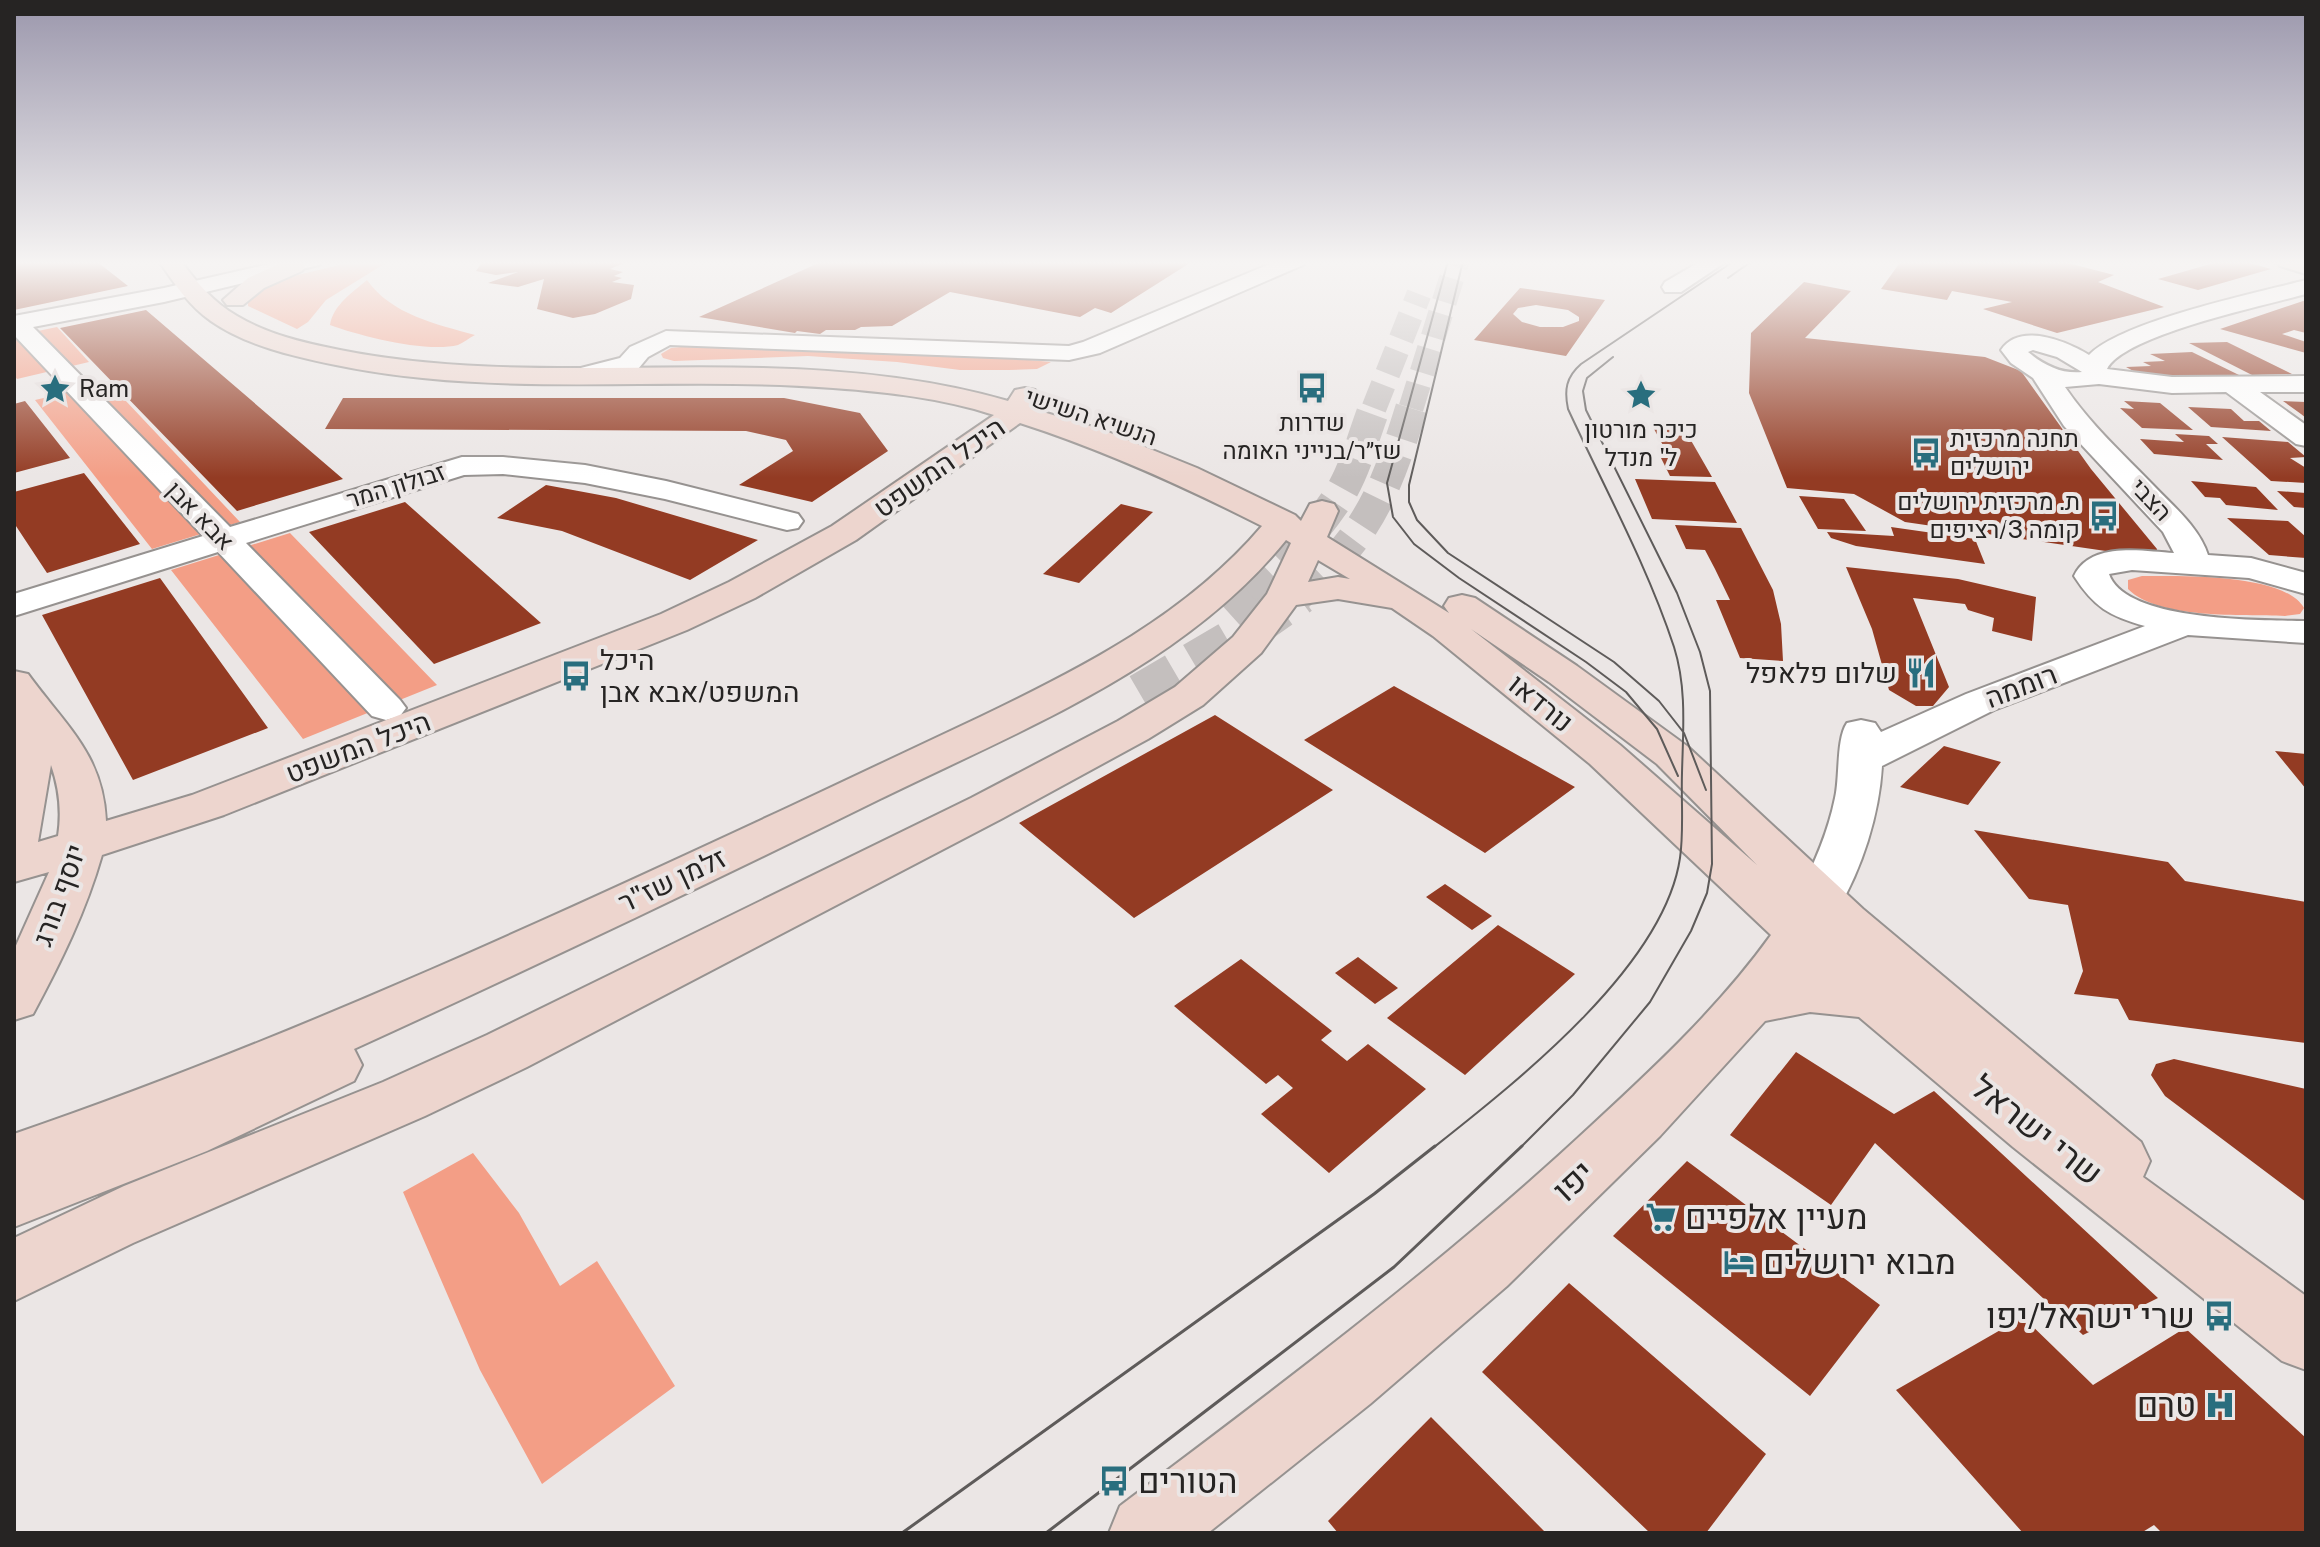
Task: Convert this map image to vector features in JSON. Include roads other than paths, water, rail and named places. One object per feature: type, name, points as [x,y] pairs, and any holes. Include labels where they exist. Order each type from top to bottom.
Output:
[{"type":"street","name":"אבא אבן","points":[[24,333],[386,708]]},
{"type":"street","name":"הנשיא השישי","points":[[254,333],[326,355],[418,370],[578,376],[755,376],[845,381],[922,390],[1129,427],[1236,467]]},
{"type":"street","name":"הנשיא השישי","points":[[299,333],[364,349],[471,359],[841,368],[963,382],[1196,479],[1303,516]]},
{"type":"street","points":[[578,376],[629,364],[639,352],[666,338],[1069,353],[1091,348],[1126,333]]},
{"type":"street","points":[[2046,359],[2112,333]]},
{"type":"street","points":[[2091,375],[2100,357],[2123,341],[2146,333]]},
{"type":"street","points":[[2046,359],[2091,375],[2151,384],[2306,384]]},
{"type":"street","name":"הצבי","points":[[2046,359],[2074,420],[2151,499],[2188,543],[2194,564]]},
{"type":"street","name":"הצבי","points":[[2091,375],[2078,383],[2075,391],[2097,443]]},
{"type":"street","points":[[2233,385],[2306,438]]},
{"type":"street","name":"היכל המשפט","points":[[14,847],[81,834],[288,774],[674,622],[768,576],[844,533],[1012,404]]},
{"type":"street","name":"זבולון המר","points":[[14,605],[462,466],[499,464],[564,470],[645,485],[787,521]]},
{"type":"street","name":"זלמן שז\"ר","points":[[14,1270],[122,1219],[404,1099],[494,1057],[1107,744],[1189,696],[1254,637],[1284,596],[1303,516]]},
{"type":"street","name":"זלמן שז\"ר","points":[[14,1160],[139,1116],[376,1015],[766,838],[976,734],[1125,657],[1175,626],[1303,516]]},
{"type":"street","name":"נורדאו","points":[[1303,516],[1512,678],[1682,822],[1799,906]]},
{"type":"street","name":"נורדאו","points":[[1303,516],[1563,674],[1659,745],[1712,792],[1799,906]]},
{"type":"street","points":[[2300,638],[2183,624],[2152,617],[2123,606],[2097,588],[2091,576],[2097,566],[2114,561],[2251,568],[2306,584]]},
{"type":"street","points":[[1284,596],[1338,588],[1410,601]]},
{"type":"street","name":"רוממה","points":[[1862,744],[1908,733],[2183,624]]},
{"type":"street","name":"זלמן שז\"ר","points":[[14,1199],[186,1133],[444,1015],[1130,689],[943,801],[525,1008],[122,1219]]},
{"type":"street","name":"יוסף בורג","points":[[14,999],[51,931],[81,834],[79,778],[72,762],[22,694]]},
{"type":"street","name":"יוסף בורג","points":[[14,847],[29,765],[22,694]]},
{"type":"street","name":"יפו","points":[[1147,1533],[1362,1366],[1464,1281],[1589,1167],[1674,1083],[1745,1006],[1799,906],[1849,833],[1862,744]]},
{"type":"street","name":"שרי ישראל","points":[[1799,906],[1876,1001],[2073,1159],[2306,1337]]},
{"type":"street","name":"שרי ישראל","points":[[1799,906],[2306,1327]]},
{"type":"street","points":[[1745,1006],[1802,989],[1839,991],[1876,1001]]},
{"type":"tunnel","points":[[1374,408],[1404,333]]},
{"type":"tunnel","points":[[1411,408],[1434,333]]},
{"type":"tunnel","points":[[1248,596],[1298,548],[1340,494],[1375,406]]},
{"type":"tunnel","points":[[1297,596],[1321,575],[1358,533],[1383,488],[1412,406]]},
{"type":"tunnel","points":[[1229,613],[1250,594]]},
{"type":"tunnel","points":[[1140,694],[1249,630],[1300,594]]},
{"type":"tram line","points":[[1428,333],[1387,483],[1393,517],[1414,544],[1459,578],[1626,692],[1657,729],[1678,776]]},
{"type":"tram line","points":[[1446,333],[1409,485],[1409,502],[1417,520],[1448,553],[1614,662],[1659,701],[1683,731]]},
{"type":"tram line","points":[[1627,333],[1581,364],[1569,379],[1566,396],[1568,409],[1651,586],[1674,647],[1681,678],[1683,731]]},
{"type":"tram line","points":[[1522,1146],[1573,1095],[1650,1002],[1691,931],[1707,893],[1712,864],[1710,691],[1700,652],[1677,593],[1586,410],[1583,391],[1587,378],[1613,357]]},
{"type":"tram line","points":[[1433,1148],[1504,1091],[1581,1020],[1616,981],[1646,940],[1668,899],[1680,858],[1683,731]]},
{"type":"tram line","points":[[1683,731],[1706,790]]},
{"type":"tram line","points":[[902,1533],[1374,1194],[1435,1146]]},
{"type":"tram line","points":[[1046,1533],[1394,1267],[1522,1146]]},
{"type":"place","name":"שדרות שז״ר/בנייני האומה","points":[[1312,388]]},
{"type":"place","name":"Ram","points":[[55,389]]},
{"type":"place","name":"כיכר מורטון ל' מנדל","points":[[1641,395]]},
{"type":"place","name":"תחנה מרכזית ירושלים","points":[[1926,453]]},
{"type":"place","name":"ת. מרכזית ירושלים קומה 3/רציפים","points":[[2104,516]]},
{"type":"place","name":"שלום פלאפל","points":[[1921,673]]},
{"type":"place","name":"היכל המשפט/אבא אבן","points":[[576,676]]},
{"type":"place","name":"מעיין אלפיים","points":[[1661,1217]]},
{"type":"place","name":"מבוא ירושלים","points":[[1739,1262]]},
{"type":"place","name":"שרי ישראל/יפו","points":[[2219,1316]]},
{"type":"place","name":"טרם","points":[[2220,1405]]},
{"type":"place","name":"הטורים","points":[[1114,1481]]}]
